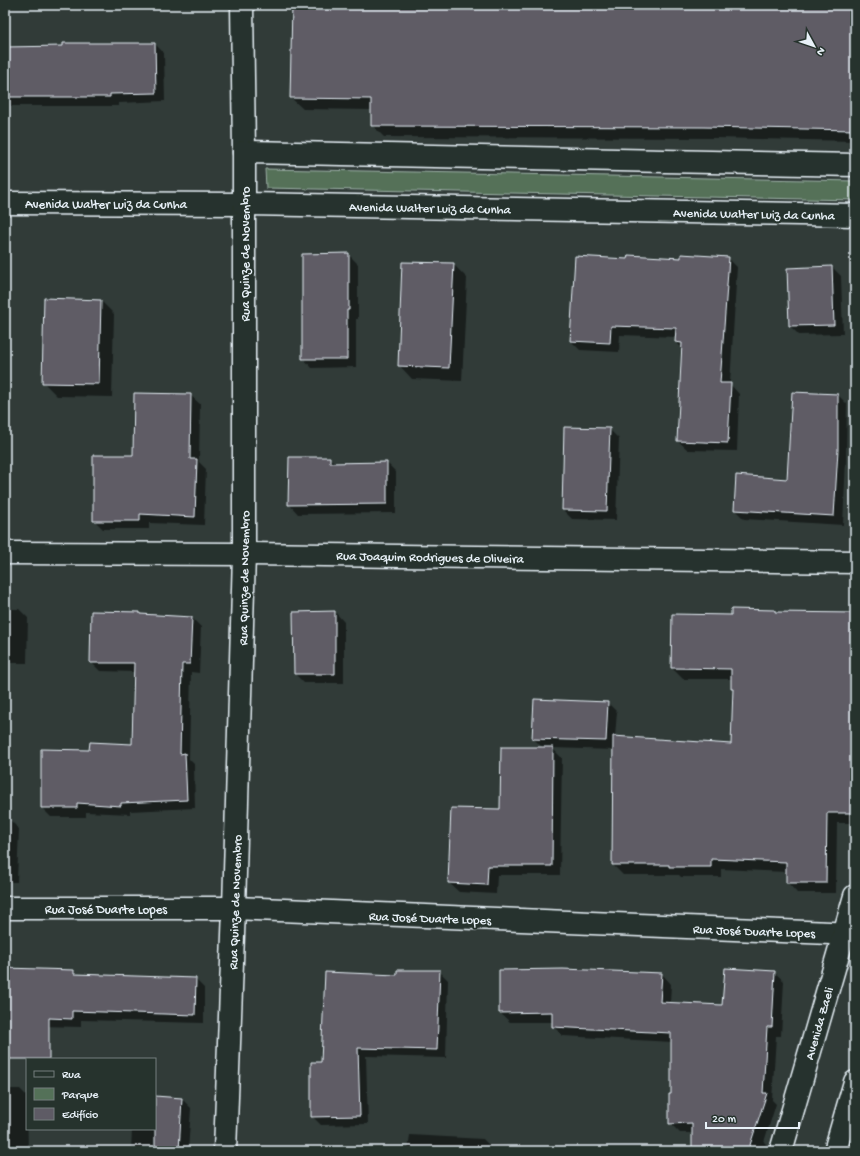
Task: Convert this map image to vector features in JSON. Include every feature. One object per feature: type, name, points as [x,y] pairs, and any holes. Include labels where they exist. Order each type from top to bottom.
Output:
[{"type":"street","name":"Rua Quinze de Novembro","points":[[224,1151],[234,908],[244,554],[244,152],[242,5]]},
{"type":"street","points":[[244,152],[855,165]]},
{"type":"street","name":"Avenida Walter Luiz da Cunha","points":[[5,203],[244,204],[855,215]]},
{"type":"street","name":"Rua Joaquim Rodrigues de Oliveira","points":[[5,553],[244,554],[855,562]]},
{"type":"street","name":"Avenida Zaeli","points":[[781,1151],[850,934],[855,896]]},
{"type":"street","name":"Rua José Duarte Lopes","points":[[5,908],[234,908],[850,934]]},
{"type":"street","points":[[835,1151],[855,1082]]},
{"type":"green space","points":[[265,169],[855,181],[855,200],[266,188]]},
{"type":"building","points":[[292,5],[855,5],[855,130],[703,127],[371,126],[371,99],[290,98]]},
{"type":"building","points":[[63,43],[155,43],[156,93],[110,94],[110,97],[5,97],[5,47],[63,46]]},
{"type":"building","points":[[349,253],[347,359],[302,359],[302,254]]},
{"type":"building","points":[[681,254],[729,257],[720,383],[731,383],[728,443],[677,441],[682,343],[675,342],[676,328],[611,326],[610,343],[570,341],[575,256],[627,259],[628,255],[681,258]]},
{"type":"building","points":[[402,262],[454,263],[449,368],[398,366]]},
{"type":"building","points":[[832,266],[834,325],[789,326],[787,268]]},
{"type":"building","points":[[44,298],[101,300],[99,384],[42,383]]},
{"type":"building","points":[[792,392],[838,394],[838,450],[834,516],[734,510],[736,475],[787,479]]},
{"type":"building","points":[[134,393],[191,394],[190,459],[197,459],[195,517],[140,514],[140,521],[93,521],[93,455],[133,455]]},
{"type":"building","points":[[564,427],[610,428],[607,511],[562,510]]},
{"type":"building","points":[[289,457],[330,457],[330,463],[387,462],[387,504],[288,505]]},
{"type":"building","points":[[731,609],[775,610],[775,612],[855,613],[855,740],[852,740],[852,813],[827,813],[826,883],[786,883],[786,862],[711,859],[711,867],[612,865],[613,736],[731,744],[733,689],[731,689],[731,669],[671,668],[672,614],[731,615]]},
{"type":"building","points":[[91,611],[140,612],[140,614],[192,617],[190,664],[182,664],[180,754],[185,753],[187,800],[121,803],[121,806],[77,803],[77,808],[41,808],[41,749],[89,750],[90,742],[132,744],[134,663],[90,663]]},
{"type":"building","points":[[335,611],[335,674],[294,674],[293,612]]},
{"type":"building","points":[[534,699],[608,702],[606,741],[532,739]]},
{"type":"building","points":[[501,747],[553,747],[552,866],[488,866],[487,885],[448,883],[451,808],[500,809]]},
{"type":"building","points":[[5,968],[74,970],[74,974],[196,978],[195,1015],[72,1011],[72,1019],[49,1018],[49,1058],[5,1059]]},
{"type":"building","points":[[725,968],[775,971],[772,1027],[767,1027],[763,1093],[767,1093],[748,1151],[692,1151],[692,1123],[669,1124],[669,1094],[671,1094],[671,1033],[552,1027],[552,1012],[499,1013],[499,970],[563,969],[662,973],[660,1002],[722,1005]]},
{"type":"building","points":[[397,970],[440,970],[437,1050],[358,1048],[360,1116],[311,1117],[311,1062],[321,1062],[325,972],[397,975]]},
{"type":"building","points":[[156,1096],[182,1098],[179,1151],[155,1151]]}]
